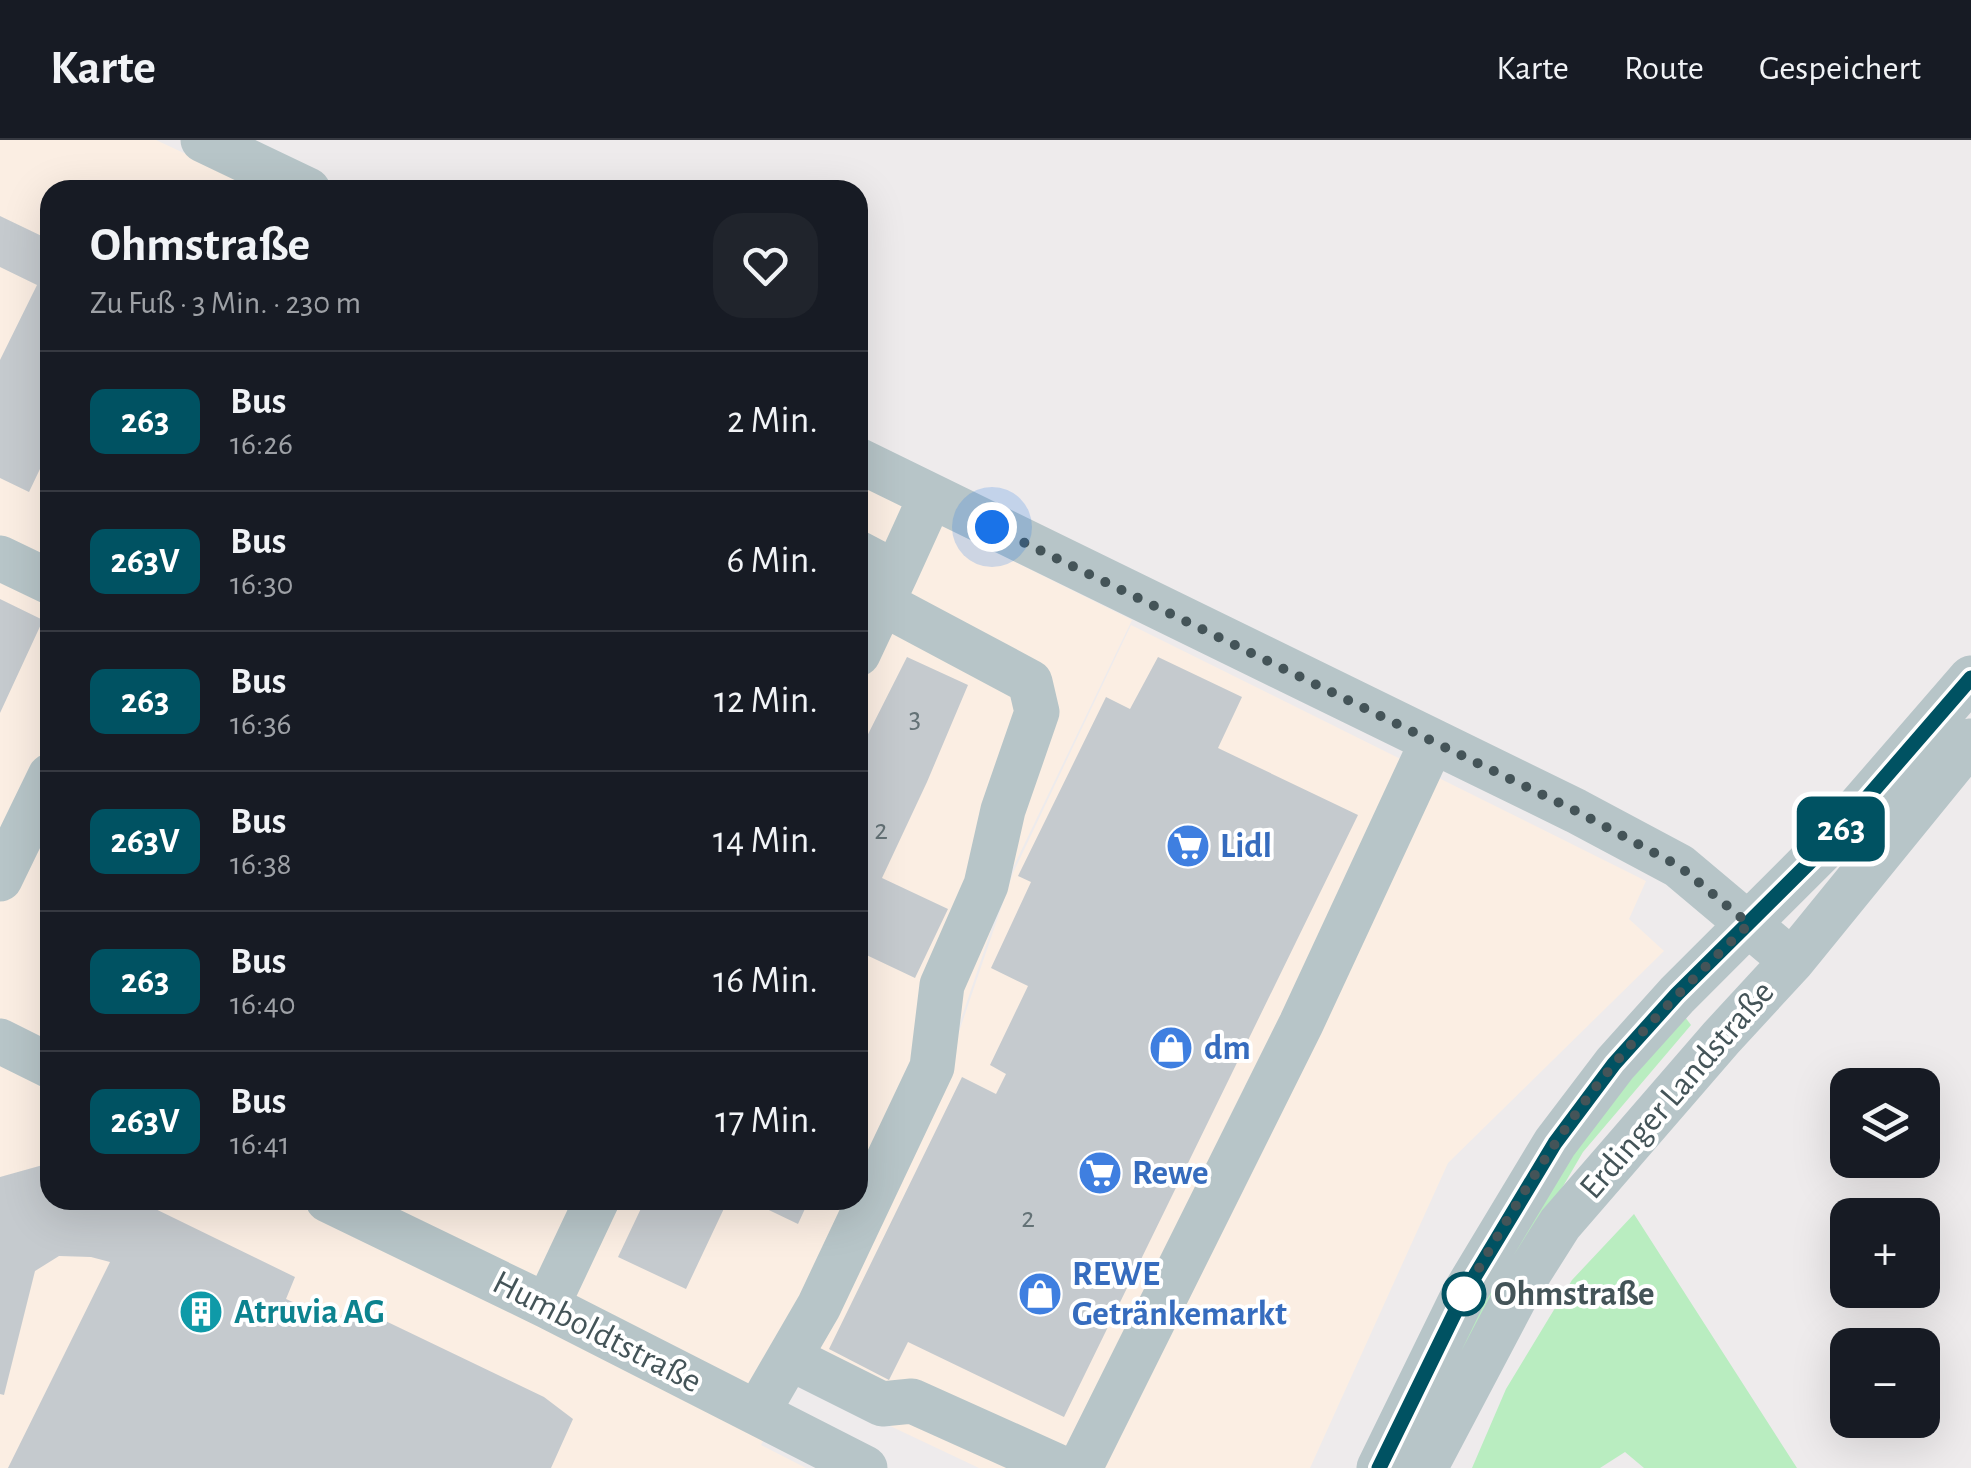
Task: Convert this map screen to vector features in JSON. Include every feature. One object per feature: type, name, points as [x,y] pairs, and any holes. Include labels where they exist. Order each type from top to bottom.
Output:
[{"type":"street","points":[[203,140],[287,180]]},
{"type":"street","points":[[868,465],[1576,811],[1679,866],[1792,960]]},
{"type":"street","points":[[868,617],[879,576],[930,496]]},
{"type":"street","points":[[0,558],[40,577]]},
{"type":"street","points":[[868,1202],[932,1066],[942,985],[986,885],[1003,810],[1037,712],[1030,682],[879,576]]},
{"type":"street","name":"Erdinger Landstraße","points":[[1379,1468],[1464,1294],[1555,1143],[1614,1064],[1677,994],[1821,851],[1971,678]]},
{"type":"street","name":"Erdinger Landstraße","points":[[1426,1468],[1522,1284],[1560,1224],[1792,960],[1971,741]]},
{"type":"street","points":[[1080,1468],[1301,1024],[1432,742]]},
{"type":"street","points":[[0,879],[40,797]]},
{"type":"street","points":[[0,1041],[40,1061]]},
{"type":"street","name":"Humboldtstraße","points":[[349,1210],[865,1468]]},
{"type":"street","points":[[547,1306],[592,1210]]},
{"type":"street","points":[[756,1412],[819,1306],[864,1210]]},
{"type":"street","points":[[790,1358],[882,1404],[912,1401],[1061,1468]]},
{"type":"shaded area","points":[[0,140],[156,140],[242,180],[40,180],[40,1210],[868,1210],[868,489],[1132,620],[1010,874],[946,1064],[761,1445],[806,1468],[0,1468]]},
{"type":"shaded area","points":[[1131,625],[1646,881],[1629,919],[1664,951],[1448,1163],[1310,1468],[979,1468],[795,1381],[947,1067],[1013,873]]},
{"type":"green space","points":[[1685,1017],[1691,1025],[1583,1152],[1399,1468],[1500,1267],[1572,1147]]},
{"type":"green space","points":[[1634,1214],[1797,1468],[1644,1468],[1625,1452],[1600,1468],[1472,1468],[1506,1389],[1572,1280]]},
{"type":"building","points":[[0,216],[40,235],[40,469],[29,492],[0,478],[0,360],[37,285],[0,267]]},
{"type":"building","points":[[0,599],[40,619],[40,626],[0,713]]},
{"type":"building","points":[[907,657],[968,685],[882,878],[948,909],[915,978],[868,956],[868,734]]},
{"type":"building","points":[[1158,657],[1242,697],[1218,748],[1358,815],[1064,1417],[908,1342],[889,1380],[829,1349],[962,1077],[996,1094],[1006,1074],[990,1065],[1028,986],[991,968],[1031,882],[1018,876],[1106,697],[1130,709]]},
{"type":"building","name":"Atruvia AG","points":[[40,1166],[40,1210],[158,1210],[295,1277],[286,1299],[338,1322],[348,1303],[544,1397],[573,1419],[551,1468],[8,1468],[110,1262],[59,1256],[35,1271],[4,1395],[0,1394],[0,1177]]},
{"type":"building","points":[[640,1210],[723,1210],[686,1289],[618,1257]]},
{"type":"building","points":[[769,1210],[804,1210],[798,1224]]},
{"type":"bus line","name":"263","points":[[1379,1468],[1464,1294],[1508,1216],[1555,1143],[1614,1064],[1677,994],[1821,851],[1971,678]]},
{"type":"place","name":"Lidl","points":[[1188,846]]},
{"type":"place","name":"dm","points":[[1171,1048]]},
{"type":"place","name":"Rewe","points":[[1100,1173]]},
{"type":"place","name":"REWE Getränkemarkt","points":[[1040,1294]]},
{"type":"place","name":"Ohmstraße","points":[[1464,1294]]},
{"type":"place","name":"Atruvia AG","points":[[201,1312]]},
{"type":"route","points":[[992,527],[1576,811],[1679,866],[1749,924],[1677,994],[1614,1064],[1555,1143],[1464,1294]]}]
